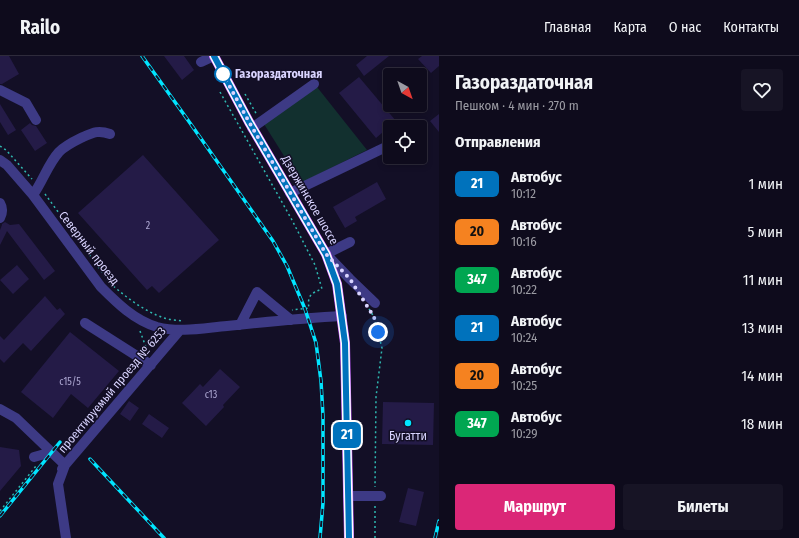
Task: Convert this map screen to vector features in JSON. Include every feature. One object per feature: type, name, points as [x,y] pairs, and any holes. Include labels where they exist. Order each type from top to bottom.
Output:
[{"type":"main road","name":"Дзержинское шоссе","points":[[214,56],[229,87],[257,125],[290,193],[326,254],[337,284],[345,343],[348,538]]},
{"type":"street","points":[[201,62],[214,56]]},
{"type":"street","points":[[257,125],[314,84]]},
{"type":"street","points":[[0,90],[26,103],[36,120]]},
{"type":"street","points":[[36,191],[51,163],[59,152],[73,142],[93,132],[102,131],[110,134]]},
{"type":"street","points":[[290,193],[383,148]]},
{"type":"street","name":"Северный проезд","points":[[0,160],[36,191],[101,287],[127,312],[143,321],[158,327],[182,325],[240,325],[342,316]]},
{"type":"street","points":[[0,203],[2,206],[2,214],[0,218]]},
{"type":"street","points":[[350,242],[326,254],[371,304]]},
{"type":"street","points":[[240,325],[257,292],[291,320]]},
{"type":"street","points":[[85,323],[150,364]]},
{"type":"street","name":"проектируемый проезд № 6253","points":[[66,538],[58,484],[65,465],[101,422],[135,391],[150,364],[182,325]]},
{"type":"street","points":[[0,409],[16,418],[65,465],[52,482]]},
{"type":"street","points":[[101,422],[110,429]]},
{"type":"street","points":[[36,461],[52,452]]},
{"type":"street","points":[[348,496],[378,496]]},
{"type":"path","points":[[242,89],[257,125]]},
{"type":"path","points":[[220,92],[292,220],[315,265],[322,289],[313,292],[308,303],[309,308],[280,311]]},
{"type":"path","points":[[0,146],[6,150],[26,171],[36,191],[112,284],[140,307],[182,325]]},
{"type":"path","points":[[371,304],[382,348],[376,397],[378,496],[375,538]]},
{"type":"path","points":[[140,331],[150,364]]},
{"type":"path","points":[[0,511],[36,461]]},
{"type":"green space","points":[[317,87],[367,150],[301,183],[264,124]]},
{"type":"building","points":[[0,56],[9,56],[19,74],[2,84],[0,84]]},
{"type":"building","points":[[164,56],[184,56],[194,70],[182,80]]},
{"type":"building","points":[[367,56],[389,56],[364,76],[356,65]]},
{"type":"building","points":[[422,56],[439,56],[439,66],[431,73],[418,59]]},
{"type":"building","points":[[359,77],[383,106],[383,112],[388,112],[395,120],[383,120],[383,132],[376,138],[339,93]]},
{"type":"building","points":[[0,104],[16,130],[8,135],[0,122]]},
{"type":"building","points":[[439,114],[439,132],[430,121]]},
{"type":"building","points":[[30,123],[36,126],[47,143],[35,151],[21,130]]},
{"type":"building","points":[[143,155],[219,240],[159,293],[152,286],[147,290],[78,213]]},
{"type":"building","points":[[377,182],[386,199],[355,217],[357,221],[345,228],[333,207]]},
{"type":"building","points":[[5,222],[10,225],[19,224],[55,271],[44,280],[7,231],[0,245],[0,230],[2,224]]},
{"type":"building","points":[[17,265],[29,279],[13,294],[0,280]]},
{"type":"building","points":[[45,296],[57,310],[60,308],[65,314],[31,351],[23,343],[4,363],[0,359],[0,336],[4,340]]},
{"type":"building","points":[[70,332],[119,371],[88,408],[71,394],[53,418],[21,392]]},
{"type":"building","points":[[220,369],[240,387],[206,426],[182,403],[200,384],[203,387]]},
{"type":"building","points":[[129,401],[139,408],[130,421],[120,414]]},
{"type":"building","name":"Бугатти","points":[[383,402],[434,403],[433,445],[382,444]]},
{"type":"building","points":[[149,414],[169,428],[162,438],[142,424]]},
{"type":"building","points":[[0,447],[19,450],[21,466],[0,491]]},
{"type":"building","points":[[408,488],[424,492],[416,526],[399,522]]},
{"type":"railway","points":[[142,56],[273,241],[287,266],[305,309],[316,343],[321,381],[323,416],[323,503],[320,538]]},
{"type":"railway","points":[[0,516],[60,442]]},
{"type":"railway","points":[[90,459],[164,538]]},
{"type":"railway","points":[[435,538],[439,521]]},
{"type":"bus line","name":"21","points":[[214,56],[229,87],[326,254],[337,284],[345,343],[349,538]]},
{"type":"place","name":"Газораздаточная","points":[[223,74]]},
{"type":"place","name":"Бугатти","points":[[408,423]]},
{"type":"route","points":[[223,74],[249,122],[326,254],[350,279],[374,317],[378,332]]}]
